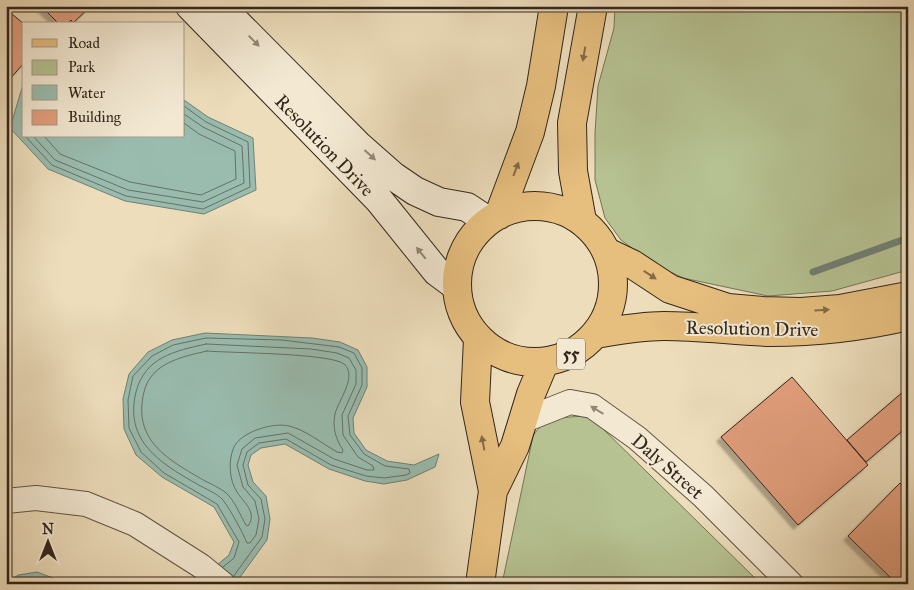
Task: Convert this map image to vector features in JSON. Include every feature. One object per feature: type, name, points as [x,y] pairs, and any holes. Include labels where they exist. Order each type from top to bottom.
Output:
[{"type":"main road","name":"55","points":[[494,218],[530,132],[542,86],[554,6]]},
{"type":"main road","points":[[582,221],[573,171],[572,123],[593,6]]},
{"type":"main road","name":"55","points":[[541,206],[562,211],[582,221],[596,235],[607,252],[613,271],[614,294],[608,316],[596,334],[582,348],[564,358],[544,362],[520,362],[497,354],[478,339],[466,323],[459,305],[456,286],[458,268],[464,250],[474,234],[494,218],[520,207],[541,206]]},
{"type":"main road","name":"Resolution Drive","points":[[607,252],[632,264],[670,289],[728,308],[801,312],[840,309],[908,296]]},
{"type":"main road","name":"Resolution Drive","points":[[596,334],[634,327],[665,326],[774,332],[850,326],[908,316]]},
{"type":"main road","name":"55","points":[[478,339],[475,402],[493,491]]},
{"type":"main road","name":"55","points":[[480,584],[493,491],[515,446],[522,421],[544,362]]},
{"type":"street","name":"Resolution Drive","points":[[190,6],[379,200],[437,272],[456,286]]},
{"type":"street","name":"Resolution Drive","points":[[220,6],[352,139],[393,176],[415,191],[439,202],[467,207],[494,218]]},
{"type":"street","name":"Daly Street","points":[[522,421],[570,402],[592,406],[636,438],[703,496],[791,584]]},
{"type":"street","points":[[6,500],[36,498],[86,504],[135,524],[200,566],[223,584]]},
{"type":"green space","points":[[615,6],[908,6],[908,270],[832,291],[768,296],[683,278],[652,263],[621,240],[605,218],[595,180],[598,86],[614,28]]},
{"type":"green space","points":[[583,416],[595,421],[761,584],[502,584],[533,436],[538,429],[549,421]]},
{"type":"water","points":[[22,88],[22,138],[185,138],[185,101],[208,117],[253,138],[256,190],[204,214],[125,201],[48,169],[10,128]]},
{"type":"water","points":[[205,333],[312,338],[340,342],[358,350],[367,367],[367,387],[353,418],[354,433],[366,450],[387,461],[414,465],[439,454],[435,467],[407,480],[384,484],[365,481],[329,469],[285,444],[261,448],[251,455],[248,465],[253,482],[266,496],[270,519],[267,540],[235,584],[147,584],[167,581],[197,582],[229,555],[234,542],[214,507],[162,477],[136,455],[124,429],[123,399],[129,374],[148,352],[172,340]]},
{"type":"water","points":[[37,572],[53,578],[60,584],[6,584],[18,575]]},
{"type":"building","points":[[41,6],[87,6],[89,8],[74,22],[71,20],[69,22],[57,22]]},
{"type":"building","points":[[6,9],[22,22],[22,65],[9,80],[6,77]]},
{"type":"building","points":[[792,377],[868,465],[798,525],[721,437]]},
{"type":"building","points":[[904,391],[908,394],[908,426],[866,462],[847,440]]},
{"type":"building","points":[[900,483],[908,491],[908,584],[897,584],[848,536]]},
{"type":"waterway","points":[[813,272],[908,238]]}]
